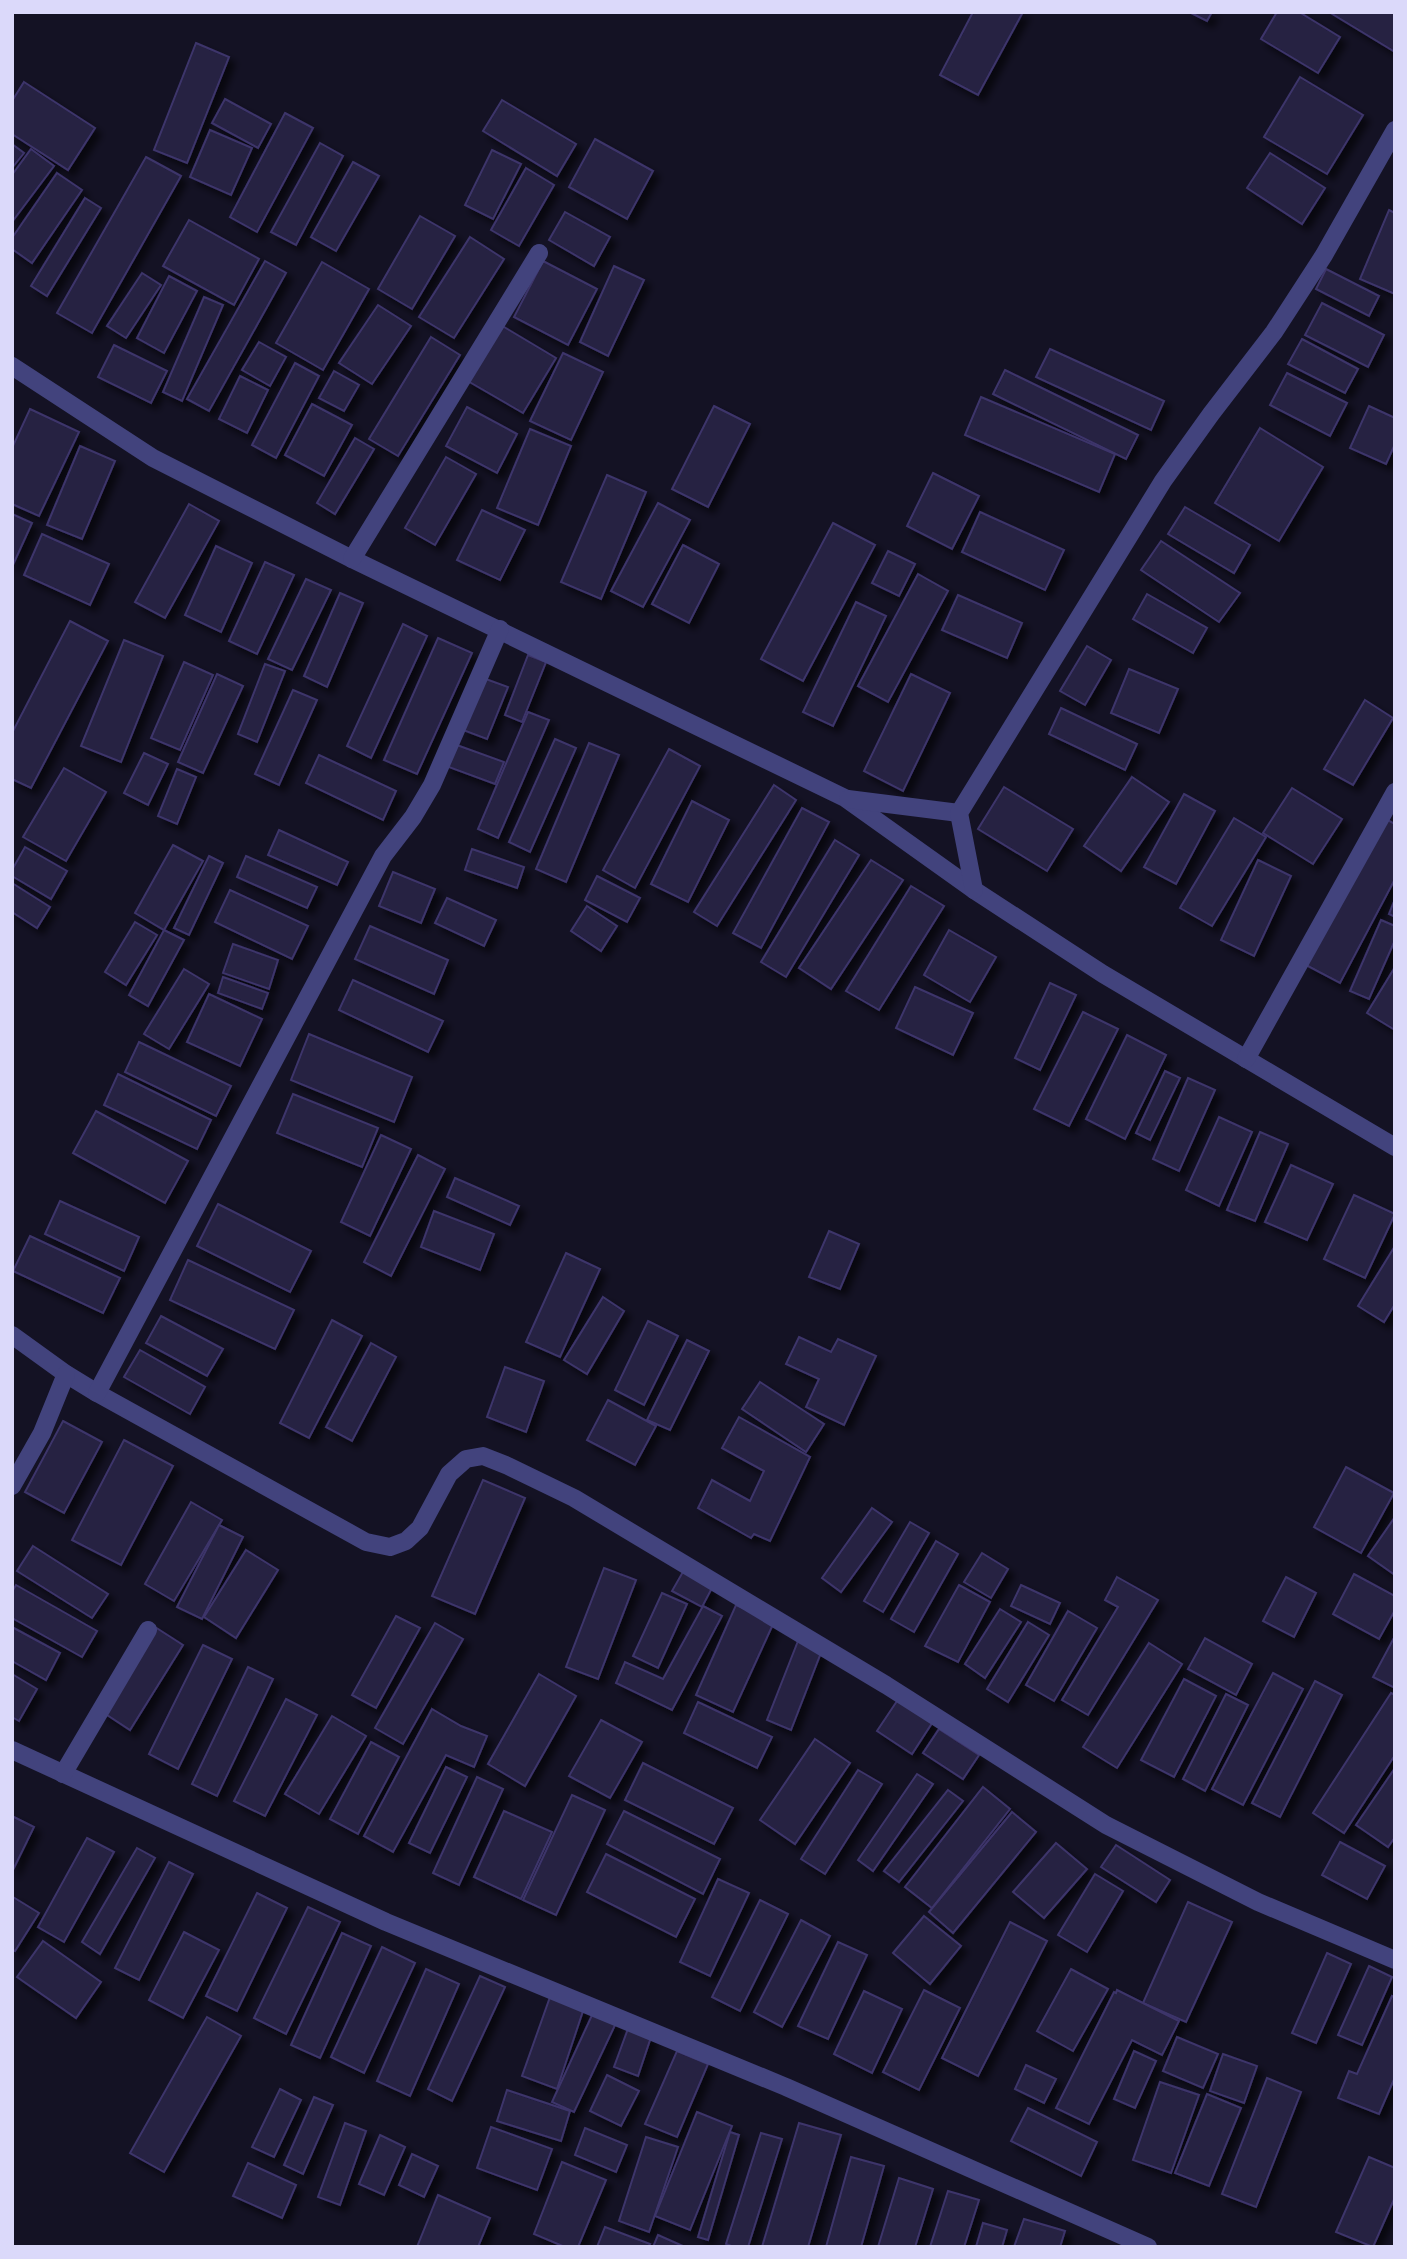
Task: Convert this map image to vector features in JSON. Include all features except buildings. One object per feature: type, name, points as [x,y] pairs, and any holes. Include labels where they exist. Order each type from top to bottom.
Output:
[{"type":"street","points":[[974,890],[959,813],[1163,481],[1274,332],[1324,255],[1395,130]]},
{"type":"street","points":[[352,559],[539,253]]},
{"type":"street","points":[[12,366],[153,458],[352,559],[845,798],[974,890],[1103,974],[1395,1147]]},
{"type":"street","points":[[97,1393],[383,856],[413,817],[432,785],[500,629]]},
{"type":"street","points":[[1246,1059],[1395,792]]},
{"type":"street","points":[[845,798],[959,813]]},
{"type":"street","points":[[12,1335],[97,1393],[366,1542],[390,1547],[406,1541],[420,1528],[449,1474],[466,1459],[483,1456],[508,1465],[574,1498],[874,1677],[1106,1825],[1258,1902],[1395,1960]]},
{"type":"street","points":[[12,1486],[41,1433],[66,1374]]},
{"type":"street","points":[[63,1774],[148,1630]]},
{"type":"street","points":[[12,1750],[386,1922],[786,2087],[1148,2247]]}]
